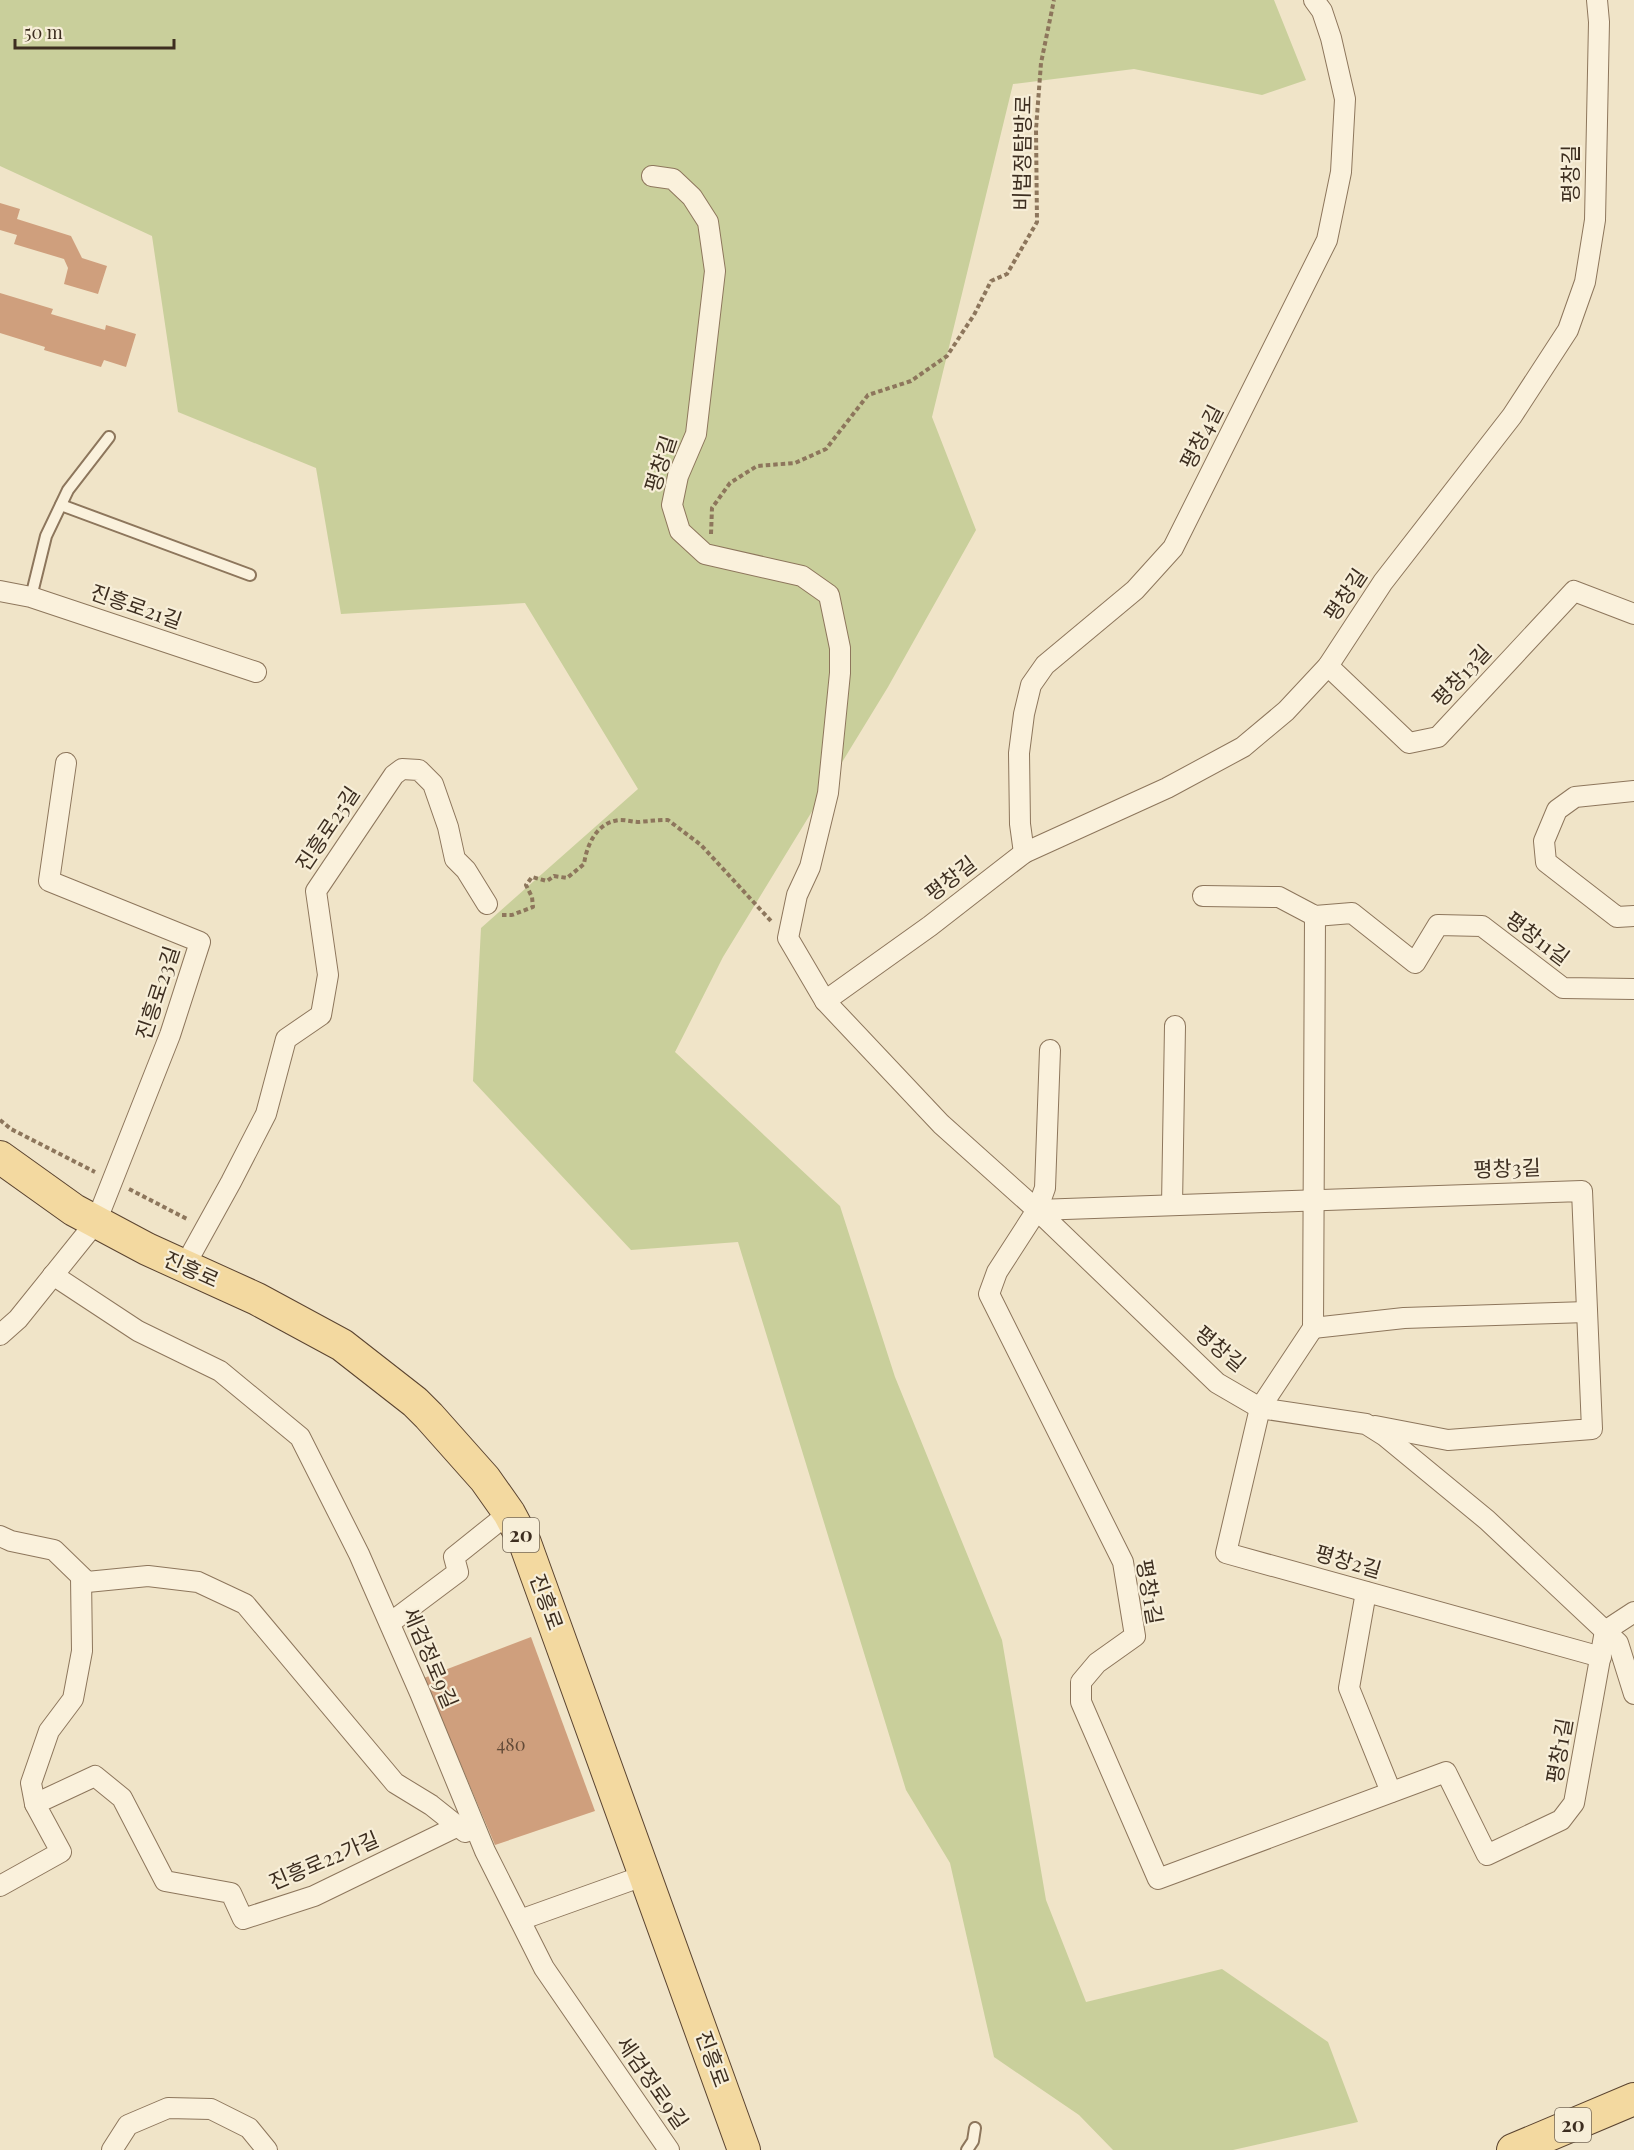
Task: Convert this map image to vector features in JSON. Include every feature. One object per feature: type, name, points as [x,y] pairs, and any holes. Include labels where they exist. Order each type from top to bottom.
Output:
[{"type":"main road","name":"진흥로","points":[[0,1157],[74,1210],[184,1267],[257,1299],[342,1345],[415,1401],[485,1479],[509,1513],[525,1543],[744,2150]]},
{"type":"main road","name":"20","points":[[1513,2150],[1634,2099]]},
{"type":"street","name":"평창4길","points":[[1024,853],[1020,824],[1019,753],[1024,714],[1031,685],[1045,665],[1135,590],[1173,548],[1327,240],[1341,172],[1345,99],[1331,38],[1322,11],[1314,0]]},
{"type":"street","name":"평창길","points":[[825,1002],[930,926],[1024,853],[1167,788],[1243,747],[1286,711],[1328,666],[1383,582],[1512,416],[1568,330],[1585,282],[1595,220],[1599,22],[1596,0]]},
{"type":"street","name":"평창길","points":[[652,176],[673,180],[692,197],[708,222],[715,271],[696,434],[678,476],[672,505],[680,531],[705,554],[802,576],[829,595],[840,648],[840,673],[828,793],[810,867],[797,895],[788,938],[825,1002],[940,1124],[1037,1210],[1217,1383],[1260,1407],[1366,1424],[1385,1436],[1487,1520],[1618,1643],[1634,1694]]},
{"type":"street","name":"진흥로21길","points":[[0,591],[32,597],[256,672]]},
{"type":"street","name":"평창13길","points":[[1328,666],[1409,743],[1438,737],[1574,591],[1634,614]]},
{"type":"street","name":"진흥로23길","points":[[66,763],[49,881],[200,942],[170,1035],[96,1222]]},
{"type":"street","name":"진흥로25길","points":[[184,1267],[266,1114],[286,1039],[321,1015],[328,975],[316,891],[394,775],[402,769],[419,770],[433,784],[448,827],[455,859],[466,870],[487,904]]},
{"type":"street","points":[[1634,790],[1575,797],[1557,810],[1544,841],[1546,862],[1617,917],[1634,915]]},
{"type":"street","points":[[1203,896],[1279,897],[1315,916],[1313,1328],[1260,1407]]},
{"type":"street","name":"평창11길","points":[[1315,916],[1352,913],[1415,963],[1438,925],[1482,926],[1563,988],[1634,989]]},
{"type":"street","points":[[1172,1205],[1175,1026]]},
{"type":"street","points":[[1037,1210],[1045,1188],[1050,1050]]},
{"type":"street","name":"평창3길","points":[[1037,1210],[1582,1191],[1592,1429],[1448,1440],[1366,1424]]},
{"type":"street","name":"평창1길","points":[[1037,1210],[997,1272],[989,1294],[1123,1562],[1135,1636],[1097,1663],[1081,1682],[1081,1702],[1158,1879],[1446,1772],[1487,1855],[1561,1820],[1575,1803],[1605,1631]]},
{"type":"street","points":[[0,1335],[18,1319],[96,1222]]},
{"type":"street","name":"세검정로9길","points":[[53,1275],[138,1331],[220,1371],[300,1437],[359,1554],[482,1842],[544,1968],[669,2150]]},
{"type":"street","points":[[1313,1328],[1404,1318],[1587,1312]]},
{"type":"street","name":"평창2길","points":[[1260,1407],[1226,1553],[1601,1658]]},
{"type":"street","points":[[390,1623],[458,1572],[454,1557],[509,1513]]},
{"type":"street","points":[[0,1536],[11,1541],[54,1550],[87,1582],[148,1576],[198,1582],[245,1604],[395,1784],[430,1805],[456,1827],[482,1842]]},
{"type":"street","points":[[0,1886],[61,1852],[35,1804],[31,1784],[49,1731],[73,1699],[82,1651],[81,1577]]},
{"type":"street","points":[[1366,1592],[1349,1688],[1391,1792]]},
{"type":"street","points":[[1605,1631],[1634,1612]]},
{"type":"street","name":"진흥로22가길","points":[[35,1804],[95,1776],[122,1798],[165,1881],[231,1893],[243,1919],[314,1896],[456,1827]]},
{"type":"street","points":[[520,1920],[643,1875]]},
{"type":"street","points":[[112,2150],[128,2125],[168,2108],[211,2109],[249,2128],[267,2150]]},
{"type":"lane","points":[[32,597],[45,536],[68,490],[109,437]]},
{"type":"lane","points":[[61,505],[250,575]]},
{"type":"lane","points":[[967,2150],[974,2141],[975,2128]]},
{"type":"path","name":"비법정탐방로","points":[[732,560],[711,539],[712,508],[730,483],[757,465],[795,463],[826,449],[868,395],[911,381],[947,356],[974,315],[991,281],[1007,274],[1037,222],[1036,129],[1041,63],[1054,0]]},
{"type":"path","points":[[487,904],[503,915],[512,915],[533,907],[532,897],[526,885],[528,880],[532,877],[547,881],[554,876],[567,878],[584,864],[586,852],[595,833],[605,825],[620,820],[638,822],[668,820],[701,845],[788,938]]},
{"type":"green space","points":[[0,0],[1274,0],[1306,80],[1262,95],[1134,69],[1013,84],[932,417],[976,530],[888,687],[723,957],[675,1052],[840,1206],[895,1377],[1002,1640],[1046,1900],[1086,2002],[1222,1969],[1328,2042],[1358,2122],[1233,2150],[1113,2150],[1079,2115],[994,2057],[950,1863],[906,1790],[738,1242],[631,1250],[473,1081],[481,928],[638,789],[525,603],[341,614],[316,468],[178,412],[152,236],[0,166]]},
{"type":"building","points":[[0,203],[20,209],[17,219],[71,236],[82,258],[107,266],[98,294],[64,284],[68,268],[64,259],[14,244],[17,235],[0,230]]},
{"type":"building","points":[[0,293],[53,309],[51,314],[105,330],[106,325],[136,334],[126,367],[104,360],[101,367],[44,350],[45,347],[0,333]]},
{"type":"building","points":[[531,1637],[595,1811],[495,1845],[424,1678]]}]
